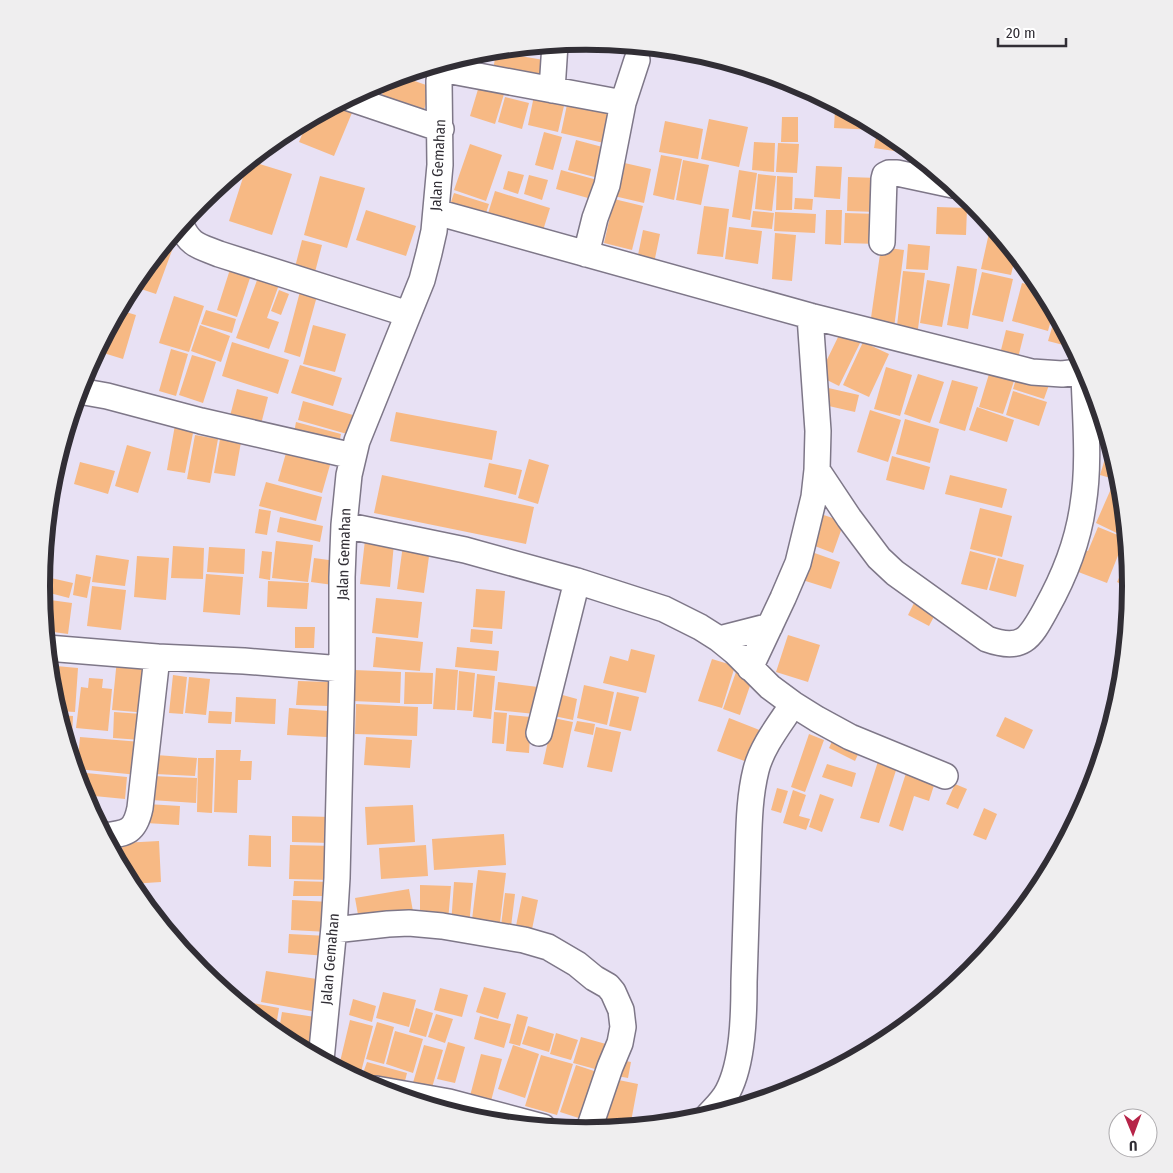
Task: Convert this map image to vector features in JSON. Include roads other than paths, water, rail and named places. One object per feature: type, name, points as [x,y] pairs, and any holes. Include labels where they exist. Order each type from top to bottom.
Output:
[{"type":"street","points":[[552,90],[555,51]]},
{"type":"street","points":[[586,254],[595,218],[607,185],[624,103],[636,60]]},
{"type":"street","points":[[449,68],[624,103]]},
{"type":"street","name":"Jalan Gemahan","points":[[322,1053],[334,930],[337,878],[342,669],[342,577],[344,525],[349,475],[357,441],[372,400],[422,280],[434,231],[440,166],[440,70]]},
{"type":"street","points":[[358,101],[441,129]]},
{"type":"street","points":[[882,242],[885,175],[897,173],[939,182]]},
{"type":"street","points":[[436,212],[810,316],[1032,372],[1062,374],[1078,372]]},
{"type":"street","points":[[184,232],[194,244],[220,254],[408,314]]},
{"type":"street","points":[[750,668],[798,562],[814,497],[818,431],[810,316]]},
{"type":"street","points":[[817,470],[849,518],[879,558],[894,573],[987,639],[1005,644],[1013,644],[1023,640],[1032,632],[1054,594],[1069,560],[1077,534],[1086,482],[1085,390]]},
{"type":"street","points":[[87,392],[353,456]]},
{"type":"street","points":[[344,525],[466,550],[577,581],[664,609],[719,639],[770,687],[817,720],[850,737],[945,776]]},
{"type":"street","points":[[538,733],[577,581]]},
{"type":"street","points":[[719,639],[770,626]]},
{"type":"street","points":[[54,649],[158,657],[244,660],[342,669]]},
{"type":"street","points":[[111,835],[122,834],[132,828],[137,820],[158,657]]},
{"type":"street","points":[[716,1107],[728,1091],[736,1068],[740,1046],[744,1004],[749,827],[756,767],[766,746],[793,704]]},
{"type":"street","points":[[334,930],[408,923],[442,926],[524,940],[548,947],[608,986],[613,992],[621,1010],[623,1027],[620,1043],[591,1123]]},
{"type":"street","points":[[424,1098],[449,1102],[501,1116]]}]
